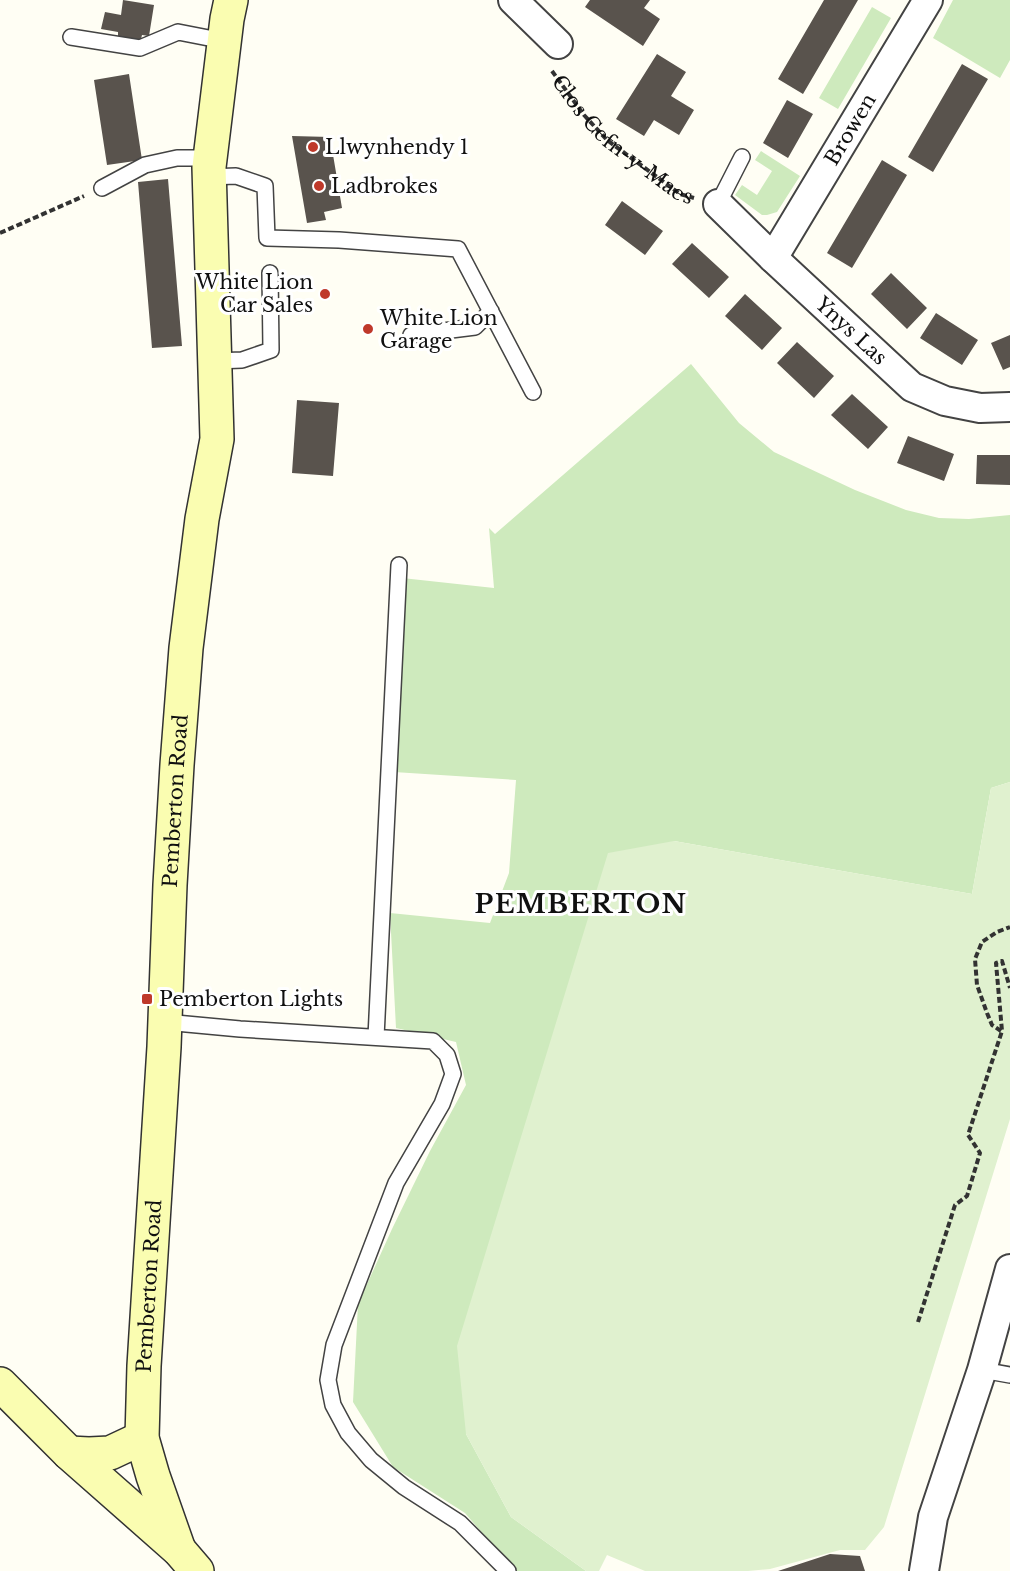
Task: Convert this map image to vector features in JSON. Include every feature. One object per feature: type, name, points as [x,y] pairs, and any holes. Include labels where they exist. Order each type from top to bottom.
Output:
[{"type":"main road","name":"Pemberton Road","points":[[188,1561],[153,1476],[142,1438],[171,874],[186,648],[202,519],[217,439],[210,167],[226,19],[231,0]]},
{"type":"main road","points":[[0,1384],[69,1453],[188,1561]]},
{"type":"main road","points":[[69,1453],[110,1453],[142,1438]]},
{"type":"street","name":"Clos Cefn-y-Maes","points":[[513,0],[558,44]]},
{"type":"street","name":"Browen","points":[[772,258],[928,0]]},
{"type":"street","name":"Ynys Las","points":[[718,204],[772,258],[912,387],[945,401],[968,406],[1010,407]]},
{"type":"street","points":[[924,1571],[933,1517],[982,1370],[1010,1269]]},
{"type":"lane","points":[[71,37],[140,48],[178,32],[224,42]]},
{"type":"lane","points":[[718,204],[742,157]]},
{"type":"lane","points":[[102,188],[145,165],[177,158],[266,186],[267,238],[339,240],[458,249],[533,392]]},
{"type":"lane","points":[[215,361],[242,360],[272,351],[270,273]]},
{"type":"lane","points":[[411,335],[475,327],[490,311]]},
{"type":"lane","points":[[376,1037],[399,565]]},
{"type":"lane","points":[[165,1022],[433,1041],[447,1055],[453,1074],[442,1104],[396,1184],[334,1346],[328,1380],[333,1405],[348,1433],[371,1460],[404,1487],[460,1523],[508,1571]]},
{"type":"lane","points":[[982,1370],[1010,1376]]},
{"type":"path","name":"Clos Cefn-y-Maes","points":[[558,44],[552,70],[584,115],[607,140],[680,194],[718,204]]},
{"type":"path","points":[[0,233],[102,188]]},
{"type":"path","points":[[1002,1031],[992,1025],[987,1013],[977,985],[975,959],[982,942],[1010,927]]},
{"type":"path","points":[[918,1322],[955,1205],[967,1196],[980,1153],[968,1135],[1002,1031],[996,963],[1002,962],[1010,988]]},
{"type":"green space","points":[[953,0],[1010,0],[1010,60],[1000,78],[933,38]]},
{"type":"green space","points":[[872,7],[891,18],[838,109],[819,98]]},
{"type":"green space","points":[[761,151],[800,176],[777,212],[767,215],[762,215],[735,195],[742,185],[757,195],[772,171],[755,160]]},
{"type":"green space","points":[[691,364],[739,423],[774,452],[855,490],[906,510],[939,518],[969,519],[1010,515],[1010,782],[991,788],[972,894],[674,841],[466,1434],[511,1517],[586,1571],[515,1571],[465,1513],[393,1467],[353,1402],[358,1304],[430,1151],[466,1085],[456,1042],[396,1028],[390,913],[490,923],[509,873],[516,780],[394,772],[402,578],[494,588],[489,528],[495,534]]},
{"type":"green space","points":[[1010,782],[1010,1119],[884,1527],[865,1550],[840,1550],[770,1569],[645,1571],[607,1555],[599,1571],[586,1571],[511,1517],[466,1434],[457,1346],[608,853],[674,841],[972,894],[991,788]]},
{"type":"building","points":[[123,0],[154,5],[149,36],[142,35],[140,43],[118,40],[118,32],[101,29],[105,12],[121,15]]},
{"type":"building","points":[[590,0],[650,0],[644,8],[660,19],[643,46],[585,7]]},
{"type":"building","points":[[824,0],[858,0],[803,94],[778,79]]},
{"type":"building","points":[[657,54],[686,72],[671,96],[694,110],[679,135],[654,120],[644,136],[616,119]]},
{"type":"building","points":[[962,64],[988,79],[933,172],[908,157]]},
{"type":"building","points":[[129,74],[142,160],[107,165],[94,80]]},
{"type":"building","points":[[787,100],[813,114],[788,158],[763,143]]},
{"type":"building","name":"Ladbrokes","points":[[292,136],[330,137],[342,208],[324,212],[326,220],[307,223]]},
{"type":"building","points":[[882,160],[907,175],[852,268],[827,253]]},
{"type":"building","points":[[168,179],[182,346],[152,348],[138,182]]},
{"type":"building","points":[[622,201],[663,231],[645,255],[605,225]]},
{"type":"building","points":[[692,243],[729,277],[709,298],[672,264]]},
{"type":"building","points":[[891,273],[927,308],[907,329],[871,294]]},
{"type":"building","points":[[745,294],[782,328],[762,350],[725,316]]},
{"type":"building","points":[[936,313],[978,340],[962,365],[920,338]]},
{"type":"building","points":[[1010,335],[1010,367],[1003,370],[991,343]]},
{"type":"building","points":[[797,342],[834,376],[814,398],[777,363]]},
{"type":"building","points":[[852,394],[888,427],[868,449],[831,415]]},
{"type":"building","points":[[297,400],[339,403],[333,476],[292,473]]},
{"type":"building","points":[[908,436],[954,454],[944,481],[897,463]]},
{"type":"building","points":[[977,455],[1010,455],[1010,485],[976,484]]},
{"type":"building","points":[[830,1554],[860,1556],[865,1571],[778,1571]]},
{"type":"place","name":"Llwynhendy 1","points":[[313,147]]},
{"type":"place","name":"Ladbrokes","points":[[319,186]]},
{"type":"place","name":"White Lion Car Sales","points":[[325,294]]},
{"type":"place","name":"White Lion Garage","points":[[368,329]]},
{"type":"place","name":"Pemberton Lights","points":[[147,999]]},
{"type":"district","name":"PEMBERTON","points":[[581,904]]}]
